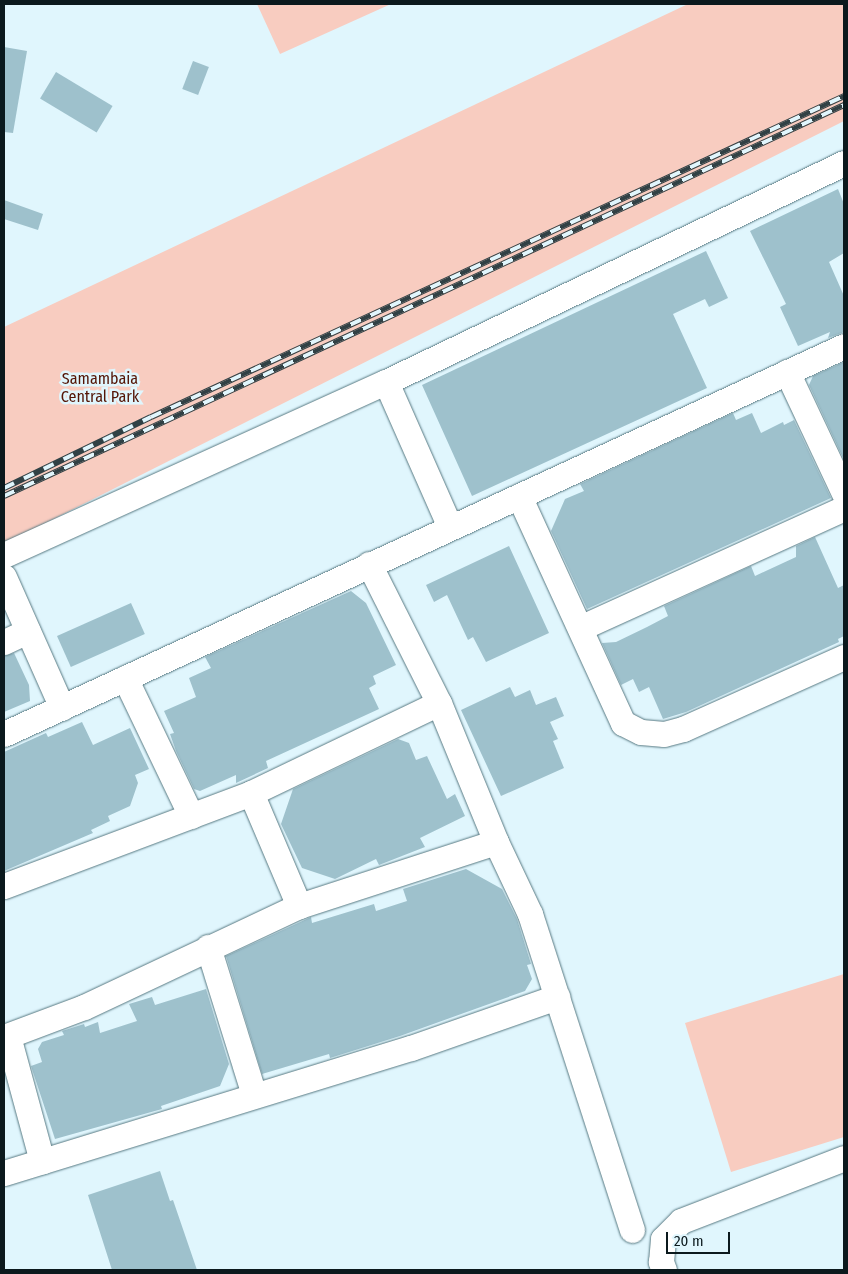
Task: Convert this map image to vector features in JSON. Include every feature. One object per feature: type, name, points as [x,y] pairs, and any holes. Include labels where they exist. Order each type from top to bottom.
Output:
[{"type":"street","points":[[4,555],[386,382],[844,163]]},
{"type":"street","points":[[4,734],[844,346]]},
{"type":"street","points":[[788,372],[844,493]]},
{"type":"street","points":[[386,382],[450,527]]},
{"type":"street","points":[[519,496],[623,723],[641,732],[664,734],[683,729],[844,657]]},
{"type":"street","points":[[580,628],[844,508]]},
{"type":"street","points":[[369,564],[439,703],[496,842],[530,914],[632,1230]]},
{"type":"street","points":[[4,577],[62,708]]},
{"type":"street","points":[[4,642],[28,631]]},
{"type":"street","points":[[125,678],[191,816]]},
{"type":"street","points":[[4,886],[251,793],[439,703]]},
{"type":"street","points":[[251,793],[299,906]]},
{"type":"street","points":[[42,1160],[6,1036],[84,1007],[208,947],[299,906],[496,842]]},
{"type":"street","points":[[208,947],[254,1095]]},
{"type":"street","points":[[4,1173],[411,1048],[557,997]]},
{"type":"street","points":[[664,1270],[661,1262],[664,1239],[681,1221],[844,1158]]},
{"type":"green space","points":[[257,4],[391,4],[280,54]]},
{"type":"green space","name":"Samambaia Central Park","points":[[688,4],[844,4],[844,121],[4,544],[4,327]]},
{"type":"green space","points":[[844,974],[844,1137],[731,1172],[685,1023]]},
{"type":"building","points":[[4,47],[27,51],[13,133],[4,132]]},
{"type":"building","points":[[193,61],[209,67],[198,95],[182,89]]},
{"type":"building","points":[[56,72],[113,106],[97,133],[40,99]]},
{"type":"building","points":[[838,189],[844,204],[844,253],[829,262],[844,296],[844,332],[828,338],[830,332],[798,346],[780,307],[786,304],[750,231]]},
{"type":"building","points":[[4,200],[43,214],[38,230],[4,219]]},
{"type":"building","points":[[706,251],[728,298],[709,307],[705,299],[673,314],[707,388],[472,496],[422,385]]},
{"type":"building","points":[[844,362],[844,460],[809,385],[813,376]]},
{"type":"building","points":[[733,413],[736,420],[752,413],[761,433],[783,422],[784,425],[794,420],[831,498],[587,609],[551,531],[565,499],[584,491],[580,484]]},
{"type":"building","points":[[815,537],[838,588],[844,585],[844,636],[838,639],[839,642],[686,712],[663,719],[649,687],[639,692],[633,679],[621,685],[602,643],[616,642],[647,627],[668,616],[664,606],[751,566],[755,576],[796,557],[796,546]]},
{"type":"building","points":[[509,546],[549,633],[486,662],[473,637],[468,640],[447,595],[434,602],[426,585]]},
{"type":"building","points":[[351,591],[366,603],[396,665],[373,676],[376,684],[369,688],[379,709],[266,761],[268,768],[236,783],[236,775],[200,791],[194,789],[176,751],[170,734],[174,733],[164,711],[196,697],[189,678],[211,668],[205,657]]},
{"type":"building","points":[[131,603],[145,634],[71,667],[57,636]]},
{"type":"building","points":[[14,653],[29,685],[30,701],[4,712],[4,656]]},
{"type":"building","points":[[510,687],[515,697],[530,690],[536,705],[556,697],[564,716],[550,722],[558,739],[553,741],[564,768],[501,796],[461,710]]},
{"type":"building","points":[[82,722],[93,745],[130,728],[149,769],[135,775],[138,783],[130,806],[108,816],[110,821],[91,830],[93,833],[4,871],[4,752],[46,733],[48,737]]},
{"type":"building","points":[[398,739],[409,743],[416,760],[427,756],[447,799],[455,794],[465,816],[420,838],[425,847],[379,865],[376,859],[335,879],[302,868],[281,824],[293,789]]},
{"type":"building","points":[[466,869],[502,889],[517,919],[531,964],[527,965],[532,979],[525,991],[400,1036],[330,1058],[329,1054],[262,1074],[226,956],[311,917],[312,923],[374,904],[376,911],[407,901],[403,889]]},
{"type":"building","points":[[206,989],[229,1064],[220,1086],[161,1106],[162,1109],[55,1139],[31,1066],[42,1062],[38,1049],[42,1042],[64,1035],[62,1031],[84,1024],[85,1027],[98,1022],[100,1033],[137,1021],[129,1004],[152,997],[155,1005]]},
{"type":"building","points":[[160,1171],[170,1201],[173,1200],[197,1270],[112,1270],[88,1195]]},
{"type":"railway","points":[[4,488],[151,417],[844,96]]},
{"type":"railway","points":[[4,496],[844,105]]}]
